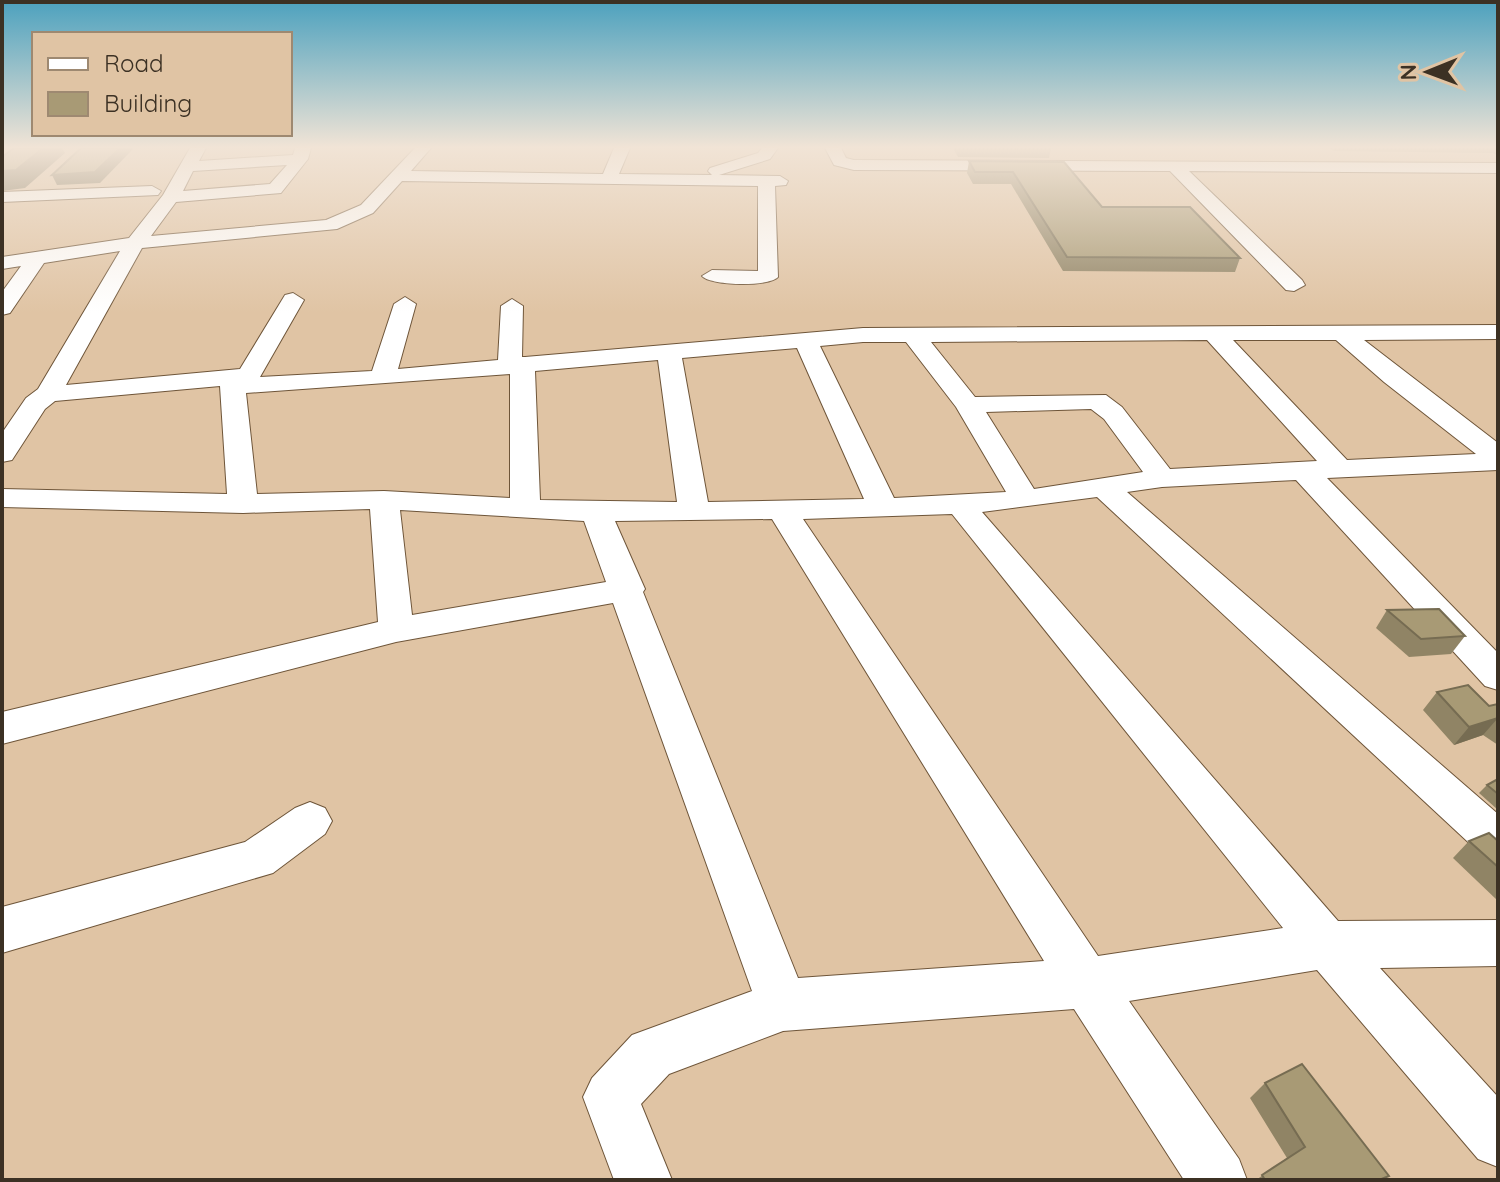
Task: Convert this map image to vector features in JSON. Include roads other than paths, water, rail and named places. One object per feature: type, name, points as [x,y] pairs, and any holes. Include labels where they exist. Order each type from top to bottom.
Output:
[{"type":"street","points":[[135,243],[125,230],[143,203]]},
{"type":"street","points":[[2,454],[41,399],[135,243],[166,203]]},
{"type":"street","points":[[2,263],[135,243],[330,225],[367,209],[372,203]]},
{"type":"street","points":[[712,276],[768,277],[772,203]]},
{"type":"street","points":[[1211,203],[1294,285]]},
{"type":"street","points":[[2,308],[36,259]]},
{"type":"street","points":[[243,504],[240,381],[293,300]]},
{"type":"street","points":[[383,377],[405,304]]},
{"type":"street","points":[[512,306],[525,510]]},
{"type":"street","points":[[1212,332],[1340,469]]},
{"type":"street","points":[[1341,332],[1498,459]]},
{"type":"street","points":[[2,408],[41,399],[240,381],[383,377],[805,339],[913,335],[1498,332]]},
{"type":"street","points":[[913,335],[968,405],[1025,499]]},
{"type":"street","points":[[805,339],[883,506]]},
{"type":"street","points":[[669,353],[694,511]]},
{"type":"street","points":[[968,405],[1097,401],[1113,413],[1162,478]]},
{"type":"street","points":[[2,498],[243,504],[384,500],[596,512],[782,510],[960,505],[1025,499],[1162,478],[1498,459]]},
{"type":"street","points":[[1304,471],[1498,676]]},
{"type":"street","points":[[1102,486],[1498,841]]},
{"type":"street","points":[[384,500],[396,630]]},
{"type":"street","points":[[960,505],[1327,945],[1498,1139]]},
{"type":"street","points":[[782,510],[1086,983],[1218,1180]]},
{"type":"street","points":[[596,512],[628,589],[783,1005]]},
{"type":"street","points":[[2,728],[396,630],[628,589]]},
{"type":"street","points":[[2,930],[257,859],[310,821]]},
{"type":"street","points":[[643,1180],[611,1097],[651,1054],[783,1005],[1086,983],[1327,945],[1498,943]]}]
